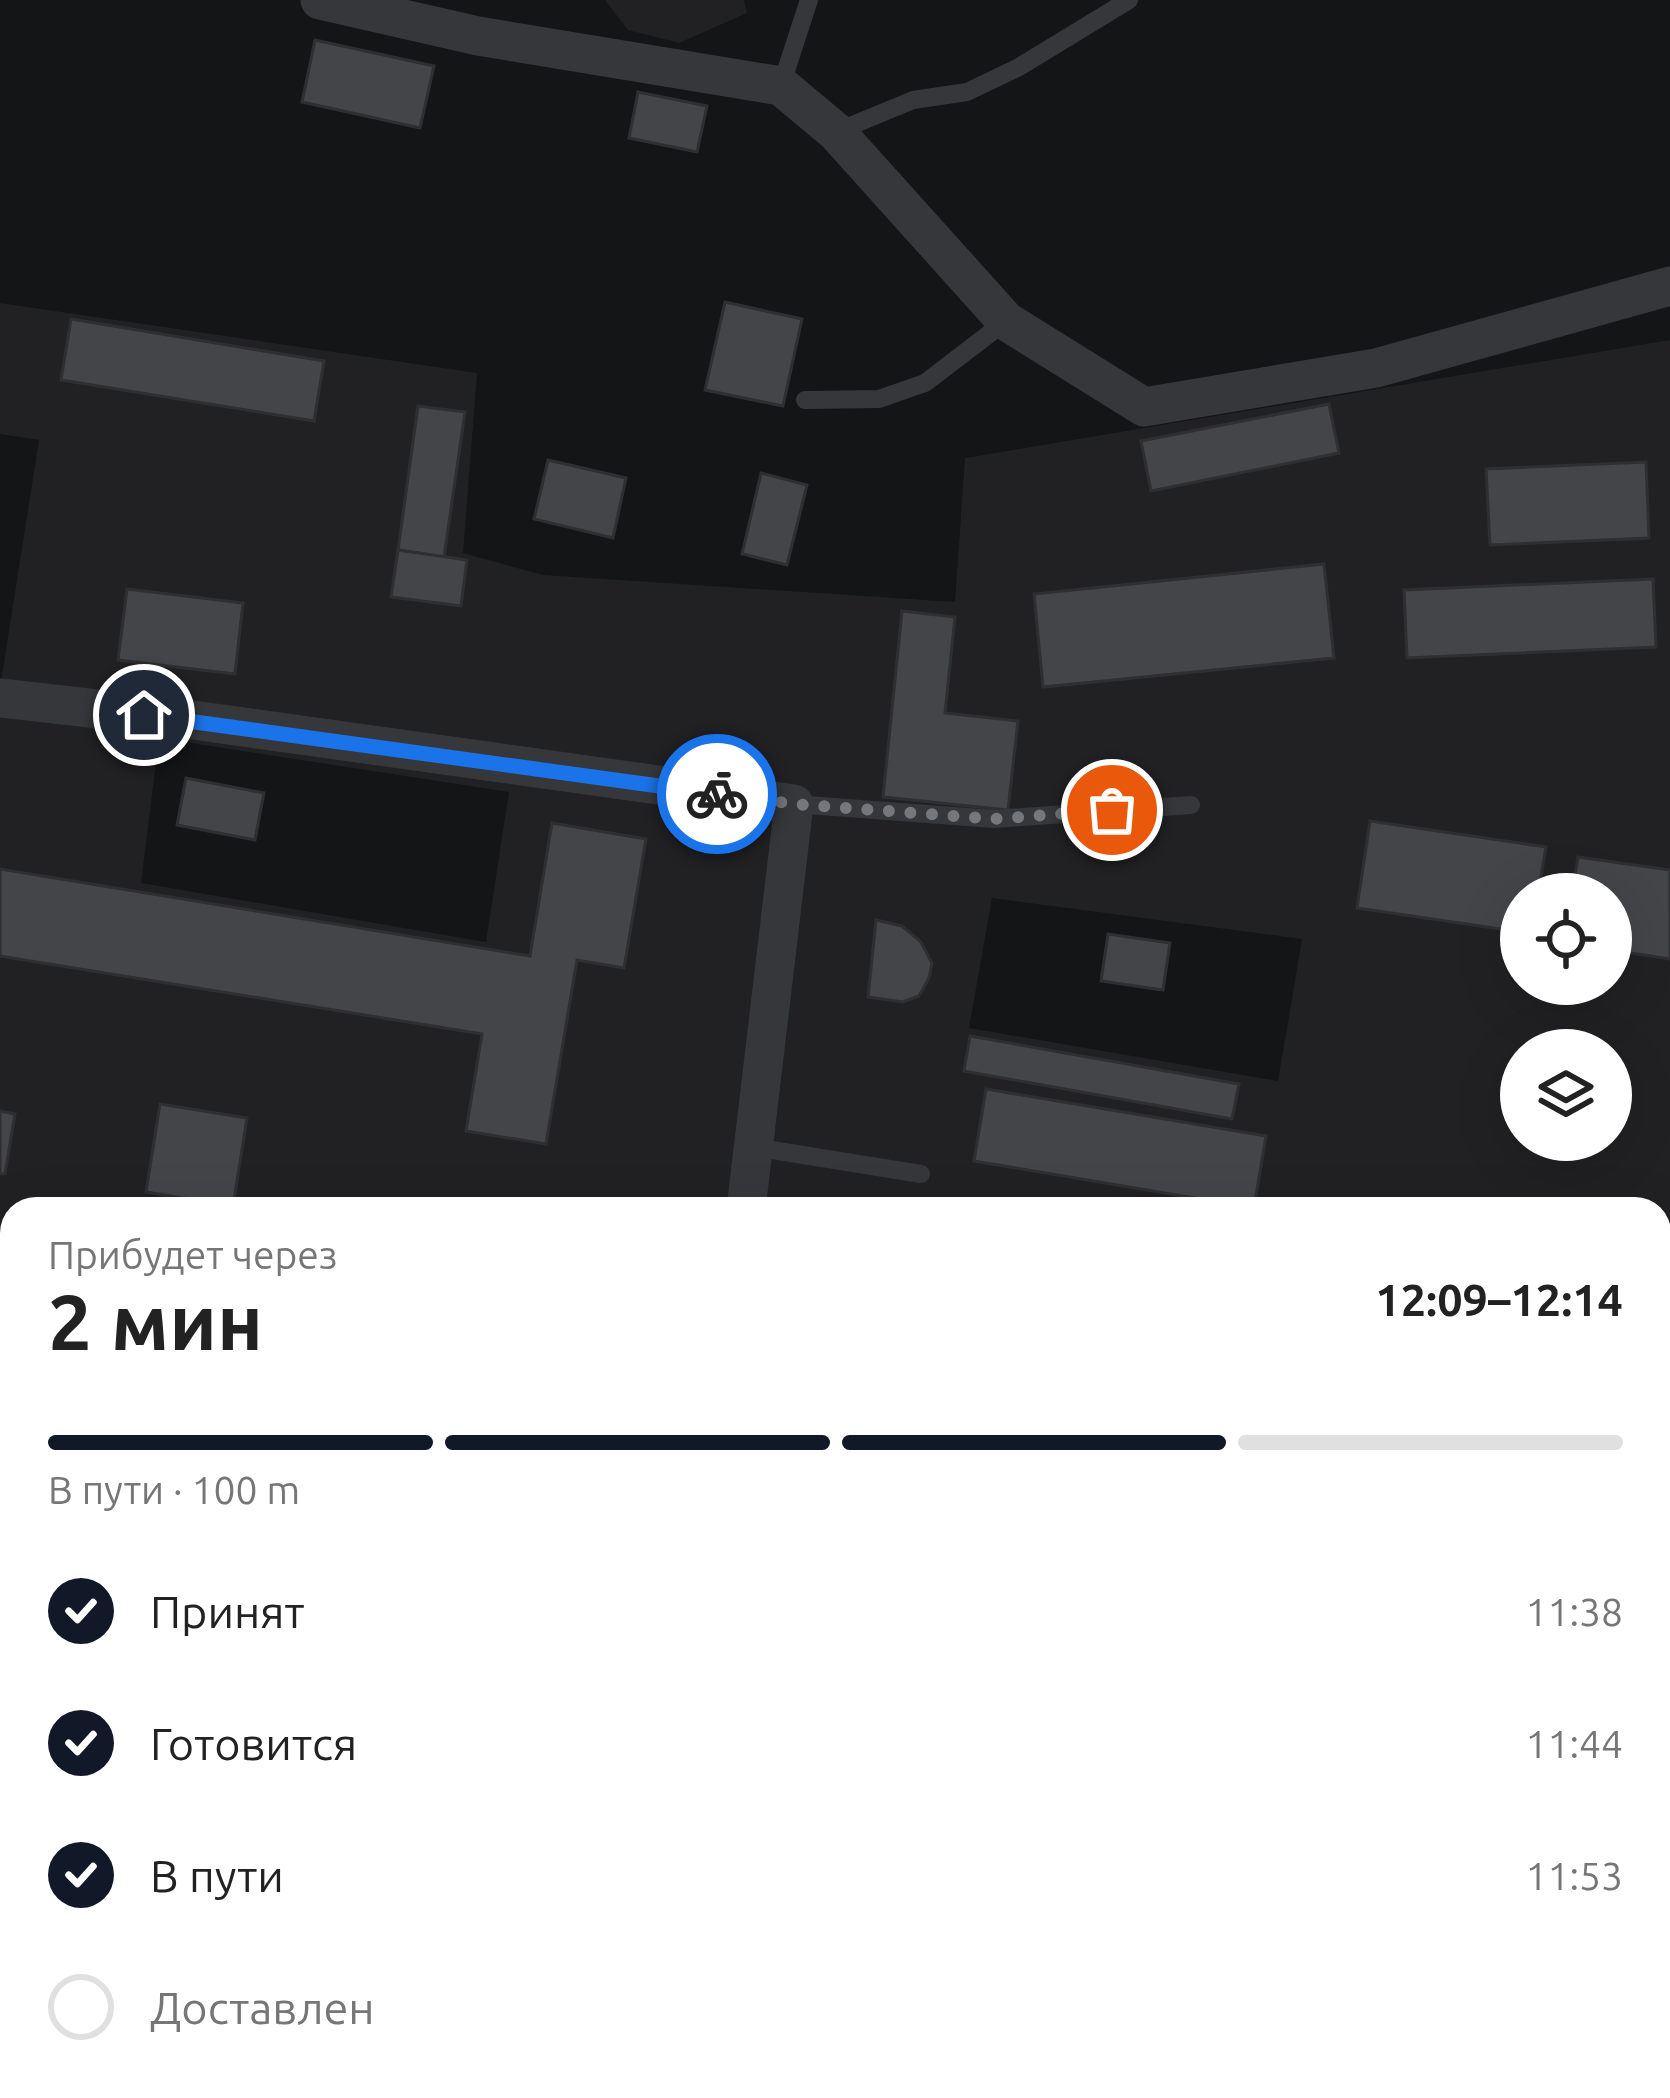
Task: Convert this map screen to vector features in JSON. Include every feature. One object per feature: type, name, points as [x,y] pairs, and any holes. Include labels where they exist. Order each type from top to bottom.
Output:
[{"type":"street","points":[[320,0],[478,36],[781,86],[836,132],[1006,321],[1144,407],[1376,368],[1670,286]]},
{"type":"street","points":[[0,698],[186,719],[794,804],[747,1197]]},
{"type":"lane","points":[[781,86],[809,0]]},
{"type":"lane","points":[[836,132],[914,100],[967,92],[1019,67],[1129,0]]},
{"type":"lane","points":[[805,400],[879,399],[925,383],[1006,321]]},
{"type":"lane","points":[[794,804],[994,819],[1191,805]]},
{"type":"lane","points":[[753,1147],[921,1174]]},
{"type":"shaded area","points":[[605,0],[744,0],[747,13],[679,43],[628,30]]},
{"type":"shaded area","points":[[0,303],[477,373],[463,553],[543,575],[955,602],[965,458],[1670,340],[1670,1197],[0,1197],[0,688],[39,440],[0,434]],"holes":[[[159,738],[509,792],[486,942],[141,883]],[[992,898],[1302,939],[1278,1081],[969,1028]]]},
{"type":"building","points":[[315,40],[434,66],[420,128],[302,102]]},
{"type":"building","points":[[638,92],[707,106],[697,152],[629,138]]},
{"type":"building","points":[[725,302],[802,319],[783,406],[705,390]]},
{"type":"building","points":[[71,319],[324,361],[314,421],[61,380]]},
{"type":"building","points":[[1329,404],[1339,453],[1151,491],[1141,441]]},
{"type":"building","points":[[418,406],[465,412],[444,557],[398,550]]},
{"type":"building","points":[[548,460],[626,478],[613,538],[534,519]]},
{"type":"building","points":[[1646,462],[1649,538],[1490,545],[1486,469]]},
{"type":"building","points":[[761,473],[807,485],[787,565],[742,554]]},
{"type":"building","points":[[398,550],[467,560],[461,606],[391,597]]},
{"type":"building","points":[[1324,564],[1334,658],[1043,687],[1034,594]]},
{"type":"building","points":[[1653,579],[1656,647],[1407,658],[1404,590]]},
{"type":"building","points":[[127,589],[243,603],[235,674],[118,660]]},
{"type":"building","points":[[902,611],[955,617],[945,713],[1018,721],[1008,810],[883,797]]},
{"type":"building","points":[[186,778],[264,793],[255,840],[177,825]]},
{"type":"building","points":[[1370,821],[1546,847],[1542,873],[1500,873],[1500,929],[1357,908]]},
{"type":"building","points":[[552,823],[646,839],[624,968],[577,960],[546,1144],[466,1131],[482,1034],[0,956],[0,869],[530,956]]},
{"type":"building","points":[[1578,857],[1670,870],[1670,959],[1632,953],[1632,873],[1575,873]]},
{"type":"building","points":[[876,920],[902,926],[921,942],[932,963],[919,996],[903,1002],[868,997]]},
{"type":"building","points":[[1108,934],[1170,943],[1163,990],[1101,981]]},
{"type":"building","points":[[970,1036],[1239,1084],[1232,1119],[964,1071]]},
{"type":"building","points":[[986,1089],[1266,1136],[1256,1197],[1188,1197],[974,1161]]},
{"type":"building","points":[[160,1104],[247,1118],[234,1197],[146,1192]]},
{"type":"building","points":[[0,1111],[15,1114],[5,1174],[0,1174]]},
{"type":"way so far","points":[[717,794],[994,819],[1112,810]]},
{"type":"route","points":[[144,715],[717,794]]}]
